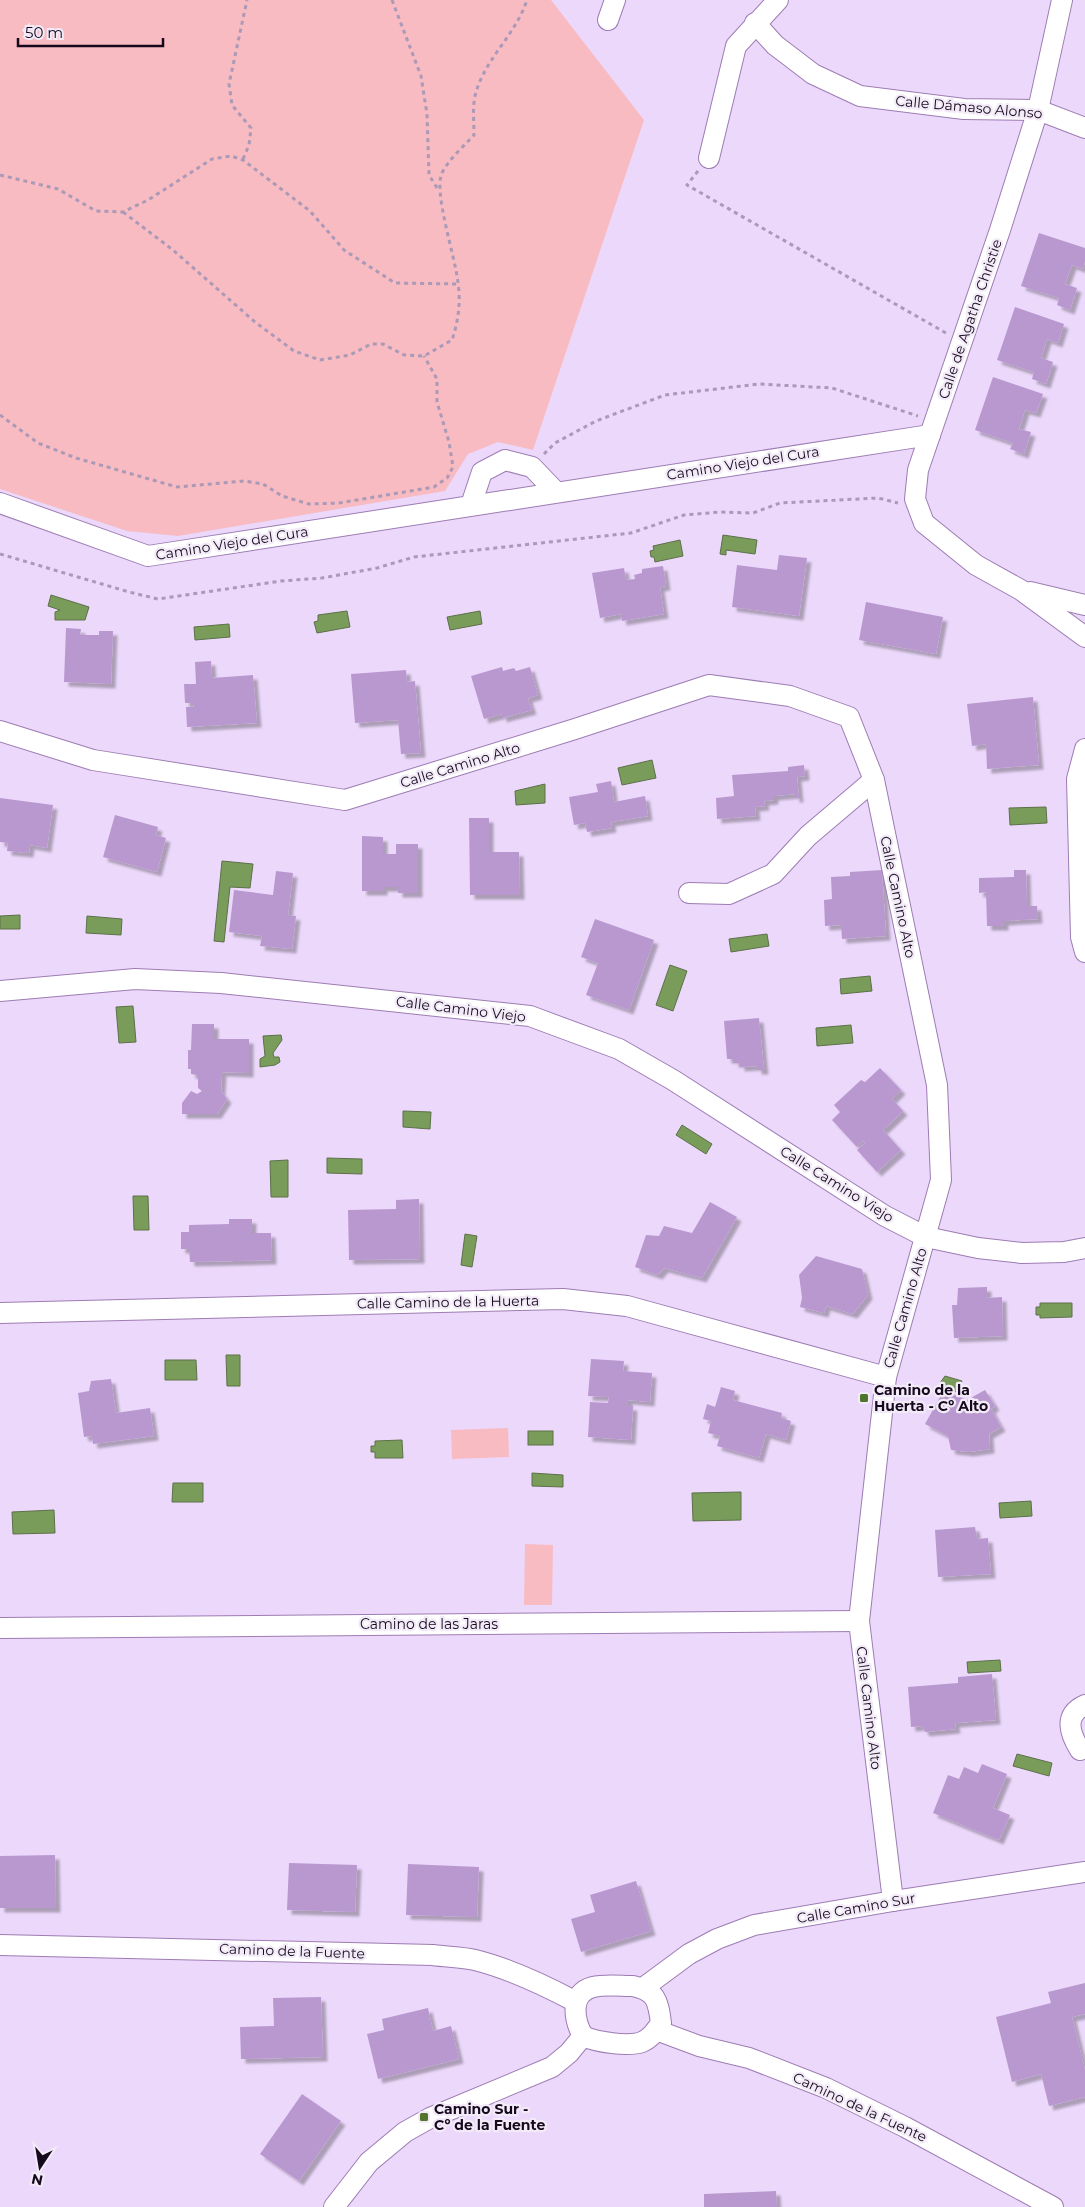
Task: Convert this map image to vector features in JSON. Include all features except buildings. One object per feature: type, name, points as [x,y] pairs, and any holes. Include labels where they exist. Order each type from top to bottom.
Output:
[{"type":"street","points":[[608,20],[615,0]]},
{"type":"street","points":[[709,158],[736,46],[778,0]]},
{"type":"street","name":"Calle de Agatha Christie","points":[[918,509],[915,499],[918,470],[1038,110],[1062,0]]},
{"type":"street","name":"Calle Dámaso Alonso","points":[[755,23],[775,45],[813,74],[860,96],[964,109],[1038,110],[1085,128]]},
{"type":"street","name":"Camino Viejo del Cura","points":[[0,503],[148,556],[556,492],[933,428]]},
{"type":"street","points":[[471,505],[482,472],[505,460],[532,467],[556,492]]},
{"type":"street","points":[[918,509],[924,523],[976,565],[1021,590],[1085,637]]},
{"type":"street","points":[[1021,590],[1085,604]]},
{"type":"street","name":"Calle Camino Alto","points":[[0,731],[93,760],[345,800],[575,730],[709,685],[790,696],[849,718],[874,780],[937,1085],[941,1180],[886,1377],[859,1621],[893,1901]]},
{"type":"street","points":[[1085,750],[1077,779],[1081,937],[1085,952]]},
{"type":"street","points":[[689,893],[729,894],[773,874],[808,836],[874,780]]},
{"type":"street","name":"Calle Camino Viejo","points":[[0,991],[135,979],[221,982],[530,1016],[619,1049],[673,1080],[886,1216],[926,1236],[978,1248],[1022,1253],[1064,1252],[1085,1248]]},
{"type":"street","name":"Calle Camino de la Huerta","points":[[0,1313],[563,1299],[626,1306],[886,1377]]},
{"type":"street","name":"Camino de las Jaras","points":[[0,1628],[859,1621]]},
{"type":"street","points":[[1080,1750],[1070,1734],[1071,1721],[1078,1708],[1085,1705]]},
{"type":"street","name":"Calle Camino Sur","points":[[643,1988],[690,1954],[717,1939],[754,1925],[893,1901],[1085,1872]]},
{"type":"street","name":"Camino de la Fuente","points":[[0,1944],[433,1955],[474,1960],[508,1971],[542,1984],[576,2002]]},
{"type":"street","points":[[632,1986],[643,1988],[653,1995],[659,2005],[661,2022],[651,2036],[640,2043],[605,2043],[583,2036],[575,2019],[576,2002],[582,1994],[592,1987],[632,1986]]},
{"type":"street","name":"Camino de la Fuente","points":[[656,2030],[681,2040],[749,2058],[826,2088],[905,2127],[1053,2207]]},
{"type":"street","points":[[334,2207],[369,2162],[405,2132],[430,2118],[552,2067],[569,2053],[583,2036]]},
{"type":"path","points":[[243,160],[249,145],[251,128],[232,105],[229,84],[247,0]]},
{"type":"path","points":[[392,0],[421,76],[426,114],[429,175],[440,191]]},
{"type":"path","points":[[124,212],[173,250],[255,322],[294,351],[320,360],[350,355],[370,344],[383,344],[404,355],[424,356],[452,340],[459,321],[459,284],[440,191],[441,175],[454,156],[474,135],[475,93],[484,74],[521,17],[526,0]]},
{"type":"path","points":[[0,175],[58,188],[96,211],[124,212],[148,200],[212,158],[231,156],[243,160],[310,212],[344,250],[395,283],[459,284]]},
{"type":"path","points":[[709,158],[687,185],[962,342]]},
{"type":"path","points":[[0,414],[38,443],[76,458],[177,487],[244,481],[263,484],[282,496],[309,504],[339,503],[434,487],[447,478],[453,467],[449,442],[437,402],[437,379],[424,356]]},
{"type":"path","points":[[532,467],[555,443],[596,421],[666,395],[750,386],[832,388],[933,428]]},
{"type":"path","points":[[0,554],[158,599],[281,581],[322,578],[378,568],[414,557],[632,533],[684,516],[720,512],[753,513],[780,502],[878,498],[918,509]]},
{"type":"shaded area","points":[[0,0],[551,0],[644,120],[533,450],[498,442],[468,454],[445,491],[178,536],[127,531],[0,489]]},
{"type":"shaded area","points":[[723,535],[757,540],[755,554],[726,550],[726,555],[720,554]]},
{"type":"shaded area","points":[[680,540],[683,556],[655,562],[654,557],[651,557],[650,551],[654,550],[653,546]]},
{"type":"shaded area","points":[[51,595],[89,607],[85,620],[55,620],[55,612],[60,610],[48,606]]},
{"type":"shaded area","points":[[347,611],[350,627],[317,633],[314,622],[318,621],[318,615]]},
{"type":"shaded area","points":[[480,611],[482,624],[450,630],[447,617]]},
{"type":"shaded area","points":[[229,624],[230,637],[195,640],[194,627]]},
{"type":"shaded area","points":[[652,760],[656,778],[622,785],[618,768]]},
{"type":"shaded area","points":[[545,784],[545,803],[516,805],[515,791]]},
{"type":"shaded area","points":[[1046,807],[1047,823],[1010,825],[1009,808]]},
{"type":"shaded area","points":[[222,861],[253,864],[250,888],[230,887],[224,942],[214,941]]},
{"type":"shaded area","points":[[20,915],[20,929],[0,929],[0,916]]},
{"type":"shaded area","points":[[87,916],[122,919],[121,935],[86,933]]},
{"type":"shaded area","points":[[767,934],[769,946],[731,952],[729,939]]},
{"type":"shaded area","points":[[670,965],[687,971],[673,1011],[656,1005]]},
{"type":"shaded area","points":[[870,976],[872,991],[841,994],[840,979]]},
{"type":"shaded area","points":[[133,1006],[136,1042],[119,1043],[116,1007]]},
{"type":"shaded area","points":[[851,1025],[853,1043],[817,1046],[816,1028]]},
{"type":"shaded area","points":[[281,1035],[282,1040],[273,1053],[274,1057],[279,1057],[280,1062],[275,1065],[260,1067],[260,1059],[265,1056],[263,1036]]},
{"type":"shaded area","points":[[403,1111],[431,1112],[430,1129],[403,1127]]},
{"type":"shaded area","points":[[682,1125],[712,1144],[706,1154],[676,1135]]},
{"type":"shaded area","points":[[327,1158],[362,1159],[362,1174],[327,1173]]},
{"type":"shaded area","points":[[288,1160],[288,1197],[271,1197],[270,1161]]},
{"type":"shaded area","points":[[133,1196],[148,1196],[149,1230],[134,1230]]},
{"type":"shaded area","points":[[465,1234],[477,1236],[472,1267],[461,1265]]},
{"type":"shaded area","points":[[1040,1303],[1072,1303],[1072,1317],[1040,1318],[1040,1315],[1036,1315],[1036,1307],[1040,1307]]},
{"type":"shaded area","points":[[226,1355],[240,1355],[240,1386],[227,1386]]},
{"type":"shaded area","points":[[165,1360],[196,1360],[197,1380],[165,1380]]},
{"type":"shaded area","points":[[945,1376],[962,1381],[959,1387],[966,1393],[965,1397],[940,1383]]},
{"type":"shaded area","points":[[508,1428],[509,1457],[452,1459],[451,1430]]},
{"type":"shaded area","points":[[528,1431],[553,1431],[553,1445],[528,1445]]},
{"type":"shaded area","points":[[402,1440],[403,1458],[375,1458],[375,1452],[371,1452],[371,1446],[375,1446],[375,1441]]},
{"type":"shaded area","points":[[532,1473],[563,1475],[563,1487],[532,1486]]},
{"type":"shaded area","points":[[173,1483],[203,1483],[203,1502],[172,1502]]},
{"type":"shaded area","points":[[741,1492],[741,1520],[693,1521],[692,1493]]},
{"type":"shaded area","points":[[1031,1501],[1032,1516],[1000,1518],[999,1503]]},
{"type":"shaded area","points":[[54,1510],[55,1533],[13,1534],[12,1512]]},
{"type":"shaded area","points":[[525,1544],[553,1545],[552,1605],[524,1605]]},
{"type":"shaded area","points":[[1000,1660],[1001,1671],[968,1673],[967,1662]]},
{"type":"shaded area","points":[[1017,1754],[1052,1763],[1049,1776],[1013,1766]]},
{"type":"place","name":"Camino de la Huerta - Cº Alto","points":[[864,1398]]},
{"type":"place","name":"Camino Sur - Cº de la Fuente","points":[[424,2117]]}]
